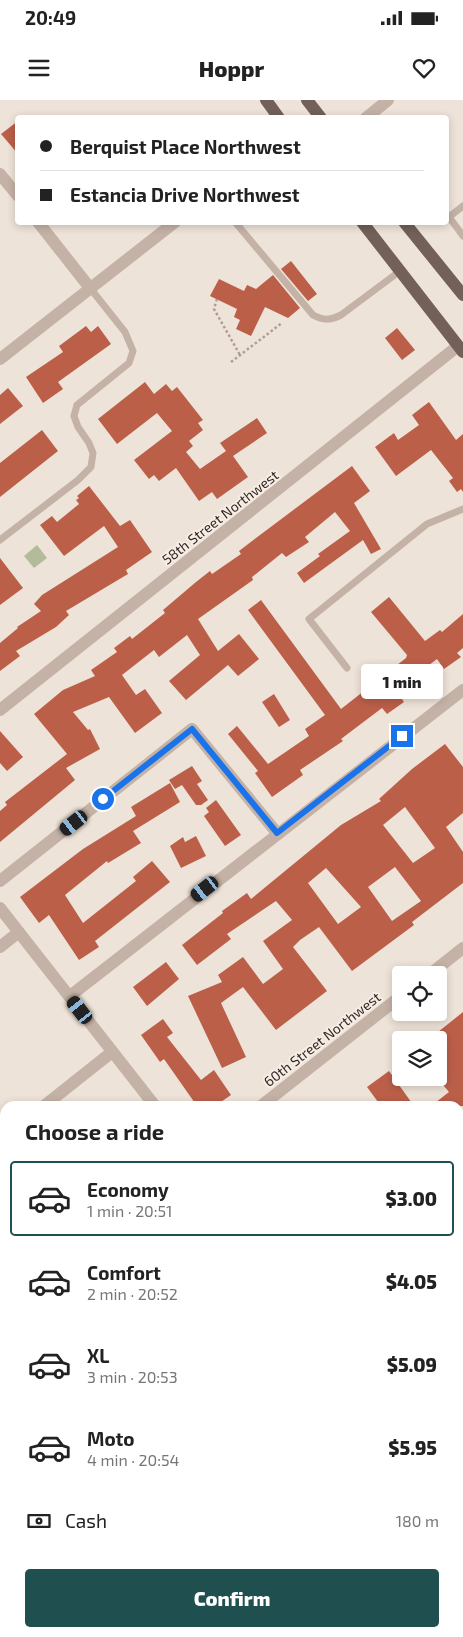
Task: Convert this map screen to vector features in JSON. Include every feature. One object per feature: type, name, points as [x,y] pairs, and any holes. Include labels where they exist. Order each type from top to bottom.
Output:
[{"type":"main road","points":[[266,100],[277,115]]},
{"type":"main road","points":[[307,100],[319,115]]},
{"type":"main road","points":[[364,225],[461,349]]},
{"type":"main road","points":[[406,225],[463,295]]},
{"type":"street","points":[[370,115],[388,100]]},
{"type":"street","points":[[3,182],[15,193]]},
{"type":"street","points":[[40,225],[90,288]]},
{"type":"street","points":[[0,359],[171,225]]},
{"type":"street","name":"58th Street Northwest","points":[[0,710],[461,349]]},
{"type":"street","points":[[70,996],[463,690]]},
{"type":"street","points":[[0,881],[192,729],[277,833]]},
{"type":"street","points":[[0,908],[151,1101]]},
{"type":"street","points":[[0,947],[19,932]]},
{"type":"street","points":[[440,966],[463,948]]},
{"type":"street","name":"60th Street Northwest","points":[[267,1101],[392,1003]]},
{"type":"street","points":[[50,1101],[112,1052]]},
{"type":"lane","points":[[449,216],[463,206]]},
{"type":"lane","points":[[449,218],[463,236]]},
{"type":"lane","points":[[238,225],[313,315],[319,319],[330,320],[341,315],[400,271]]},
{"type":"lane","points":[[0,540],[78,480],[91,467],[93,453],[74,416],[77,405],[129,362],[133,351],[125,332],[90,288]]},
{"type":"lane","points":[[347,668],[309,619],[427,524],[463,509]]},
{"type":"path","points":[[217,300],[214,309],[240,355]]},
{"type":"path","points":[[231,362],[282,323]]},
{"type":"green space","points":[[37,545],[47,558],[34,568],[24,556]]},
{"type":"building","points":[[15,123],[15,150],[1,134]]},
{"type":"building","points":[[291,261],[317,294],[308,301],[281,269]]},
{"type":"building","points":[[273,275],[300,308],[288,318],[265,307],[251,336],[236,329],[240,320],[234,317],[237,309],[210,296],[219,279],[244,291],[247,285],[256,289]]},
{"type":"building","points":[[86,326],[91,332],[98,326],[111,344],[58,382],[63,389],[43,403],[26,377],[63,352],[59,346]]},
{"type":"building","points":[[397,328],[415,350],[402,360],[385,338]]},
{"type":"building","points":[[145,382],[154,394],[166,384],[172,391],[177,387],[203,420],[198,423],[203,430],[189,441],[193,446],[186,452],[200,469],[226,451],[220,443],[257,418],[267,433],[233,456],[248,477],[217,499],[212,492],[199,501],[176,468],[159,481],[154,475],[149,479],[134,460],[172,431],[157,413],[117,444],[98,419]]},
{"type":"building","points":[[8,388],[23,406],[0,424],[0,395]]},
{"type":"building","points":[[429,402],[456,440],[463,434],[463,492],[461,489],[457,492],[449,481],[453,478],[431,450],[396,476],[375,447],[394,433],[398,440],[419,425],[412,415]]},
{"type":"building","points":[[42,430],[58,451],[0,497],[0,463]]},
{"type":"building","points":[[352,466],[370,491],[354,503],[381,549],[371,554],[363,540],[304,583],[297,573],[320,556],[318,554],[350,531],[335,512],[305,537],[309,542],[286,557],[282,553],[252,577],[253,580],[198,619],[218,651],[239,634],[259,659],[238,676],[228,665],[186,700],[169,681],[200,655],[187,635],[159,657],[154,650],[122,675],[136,695],[145,689],[162,713],[135,733],[109,697],[73,712],[88,730],[90,729],[100,749],[66,768],[75,780],[0,842],[0,811],[7,805],[5,802],[67,754],[34,714],[63,690],[95,676],[91,670],[117,652],[114,648],[130,636],[132,639],[165,613],[163,610],[196,582],[210,571],[212,574],[241,554],[239,551]]},
{"type":"building","points":[[89,486],[120,526],[130,520],[152,552],[126,570],[128,574],[66,611],[69,615],[56,627],[16,651],[20,656],[0,671],[0,643],[17,627],[41,611],[34,604],[42,595],[118,547],[104,526],[64,556],[40,525],[52,516],[57,522],[79,504],[76,500],[79,498],[77,496]]},
{"type":"building","points":[[0,558],[23,588],[0,605]]},
{"type":"building","points":[[389,597],[425,641],[440,630],[442,632],[463,614],[463,648],[457,653],[461,657],[444,669],[437,659],[396,690],[404,702],[387,714],[382,708],[341,739],[343,741],[300,770],[303,775],[272,797],[255,773],[258,771],[228,734],[237,726],[268,764],[309,736],[305,729],[325,715],[248,610],[261,600],[341,709],[406,658],[407,655],[371,612]]},
{"type":"building","points":[[274,694],[290,720],[279,727],[262,702]]},
{"type":"building","points":[[0,731],[23,757],[7,771],[0,763]]},
{"type":"building","points":[[445,744],[463,767],[463,813],[446,827],[463,852],[463,883],[412,922],[414,925],[352,971],[319,927],[300,940],[293,947],[327,991],[276,1030],[243,987],[221,1003],[246,1057],[222,1068],[188,996],[222,982],[218,975],[243,957],[263,984],[283,969],[263,941],[292,920],[276,901],[227,934],[231,939],[197,965],[182,945],[223,913],[222,911],[247,893],[251,899],[341,825],[381,801],[379,799],[412,769]],"holes":[[[405,807],[435,848],[413,863],[383,825]],[[395,867],[421,901],[392,921],[368,887]],[[326,868],[361,907],[338,924],[308,883]]]},
{"type":"building","points":[[192,766],[202,781],[197,784],[208,800],[201,805],[196,805],[182,785],[175,789],[169,780]]},
{"type":"building","points":[[170,783],[180,802],[133,831],[141,843],[108,863],[107,861],[65,895],[83,923],[136,881],[133,877],[152,861],[170,882],[95,941],[99,947],[79,960],[49,915],[39,923],[20,897],[83,849],[136,816],[131,807]]},
{"type":"building","points":[[216,800],[241,835],[225,846],[204,816],[209,812],[206,808]]},
{"type":"building","points":[[196,836],[206,856],[181,868],[170,846],[183,837],[185,842]]},
{"type":"building","points":[[166,962],[179,979],[147,1006],[133,987]]},
{"type":"building","points":[[463,1012],[463,1101],[437,1101],[449,1092],[444,1086],[447,1086],[447,1031],[439,1031]]},
{"type":"building","points":[[163,1019],[173,1033],[167,1037],[201,1080],[214,1070],[231,1095],[222,1101],[193,1101],[164,1059],[160,1062],[141,1035]]},
{"type":"building","points":[[389,1071],[392,1075],[392,1086],[400,1086],[410,1101],[377,1101],[367,1087]]},
{"type":"route","points":[[103,799],[192,729],[277,833],[402,736]]}]
